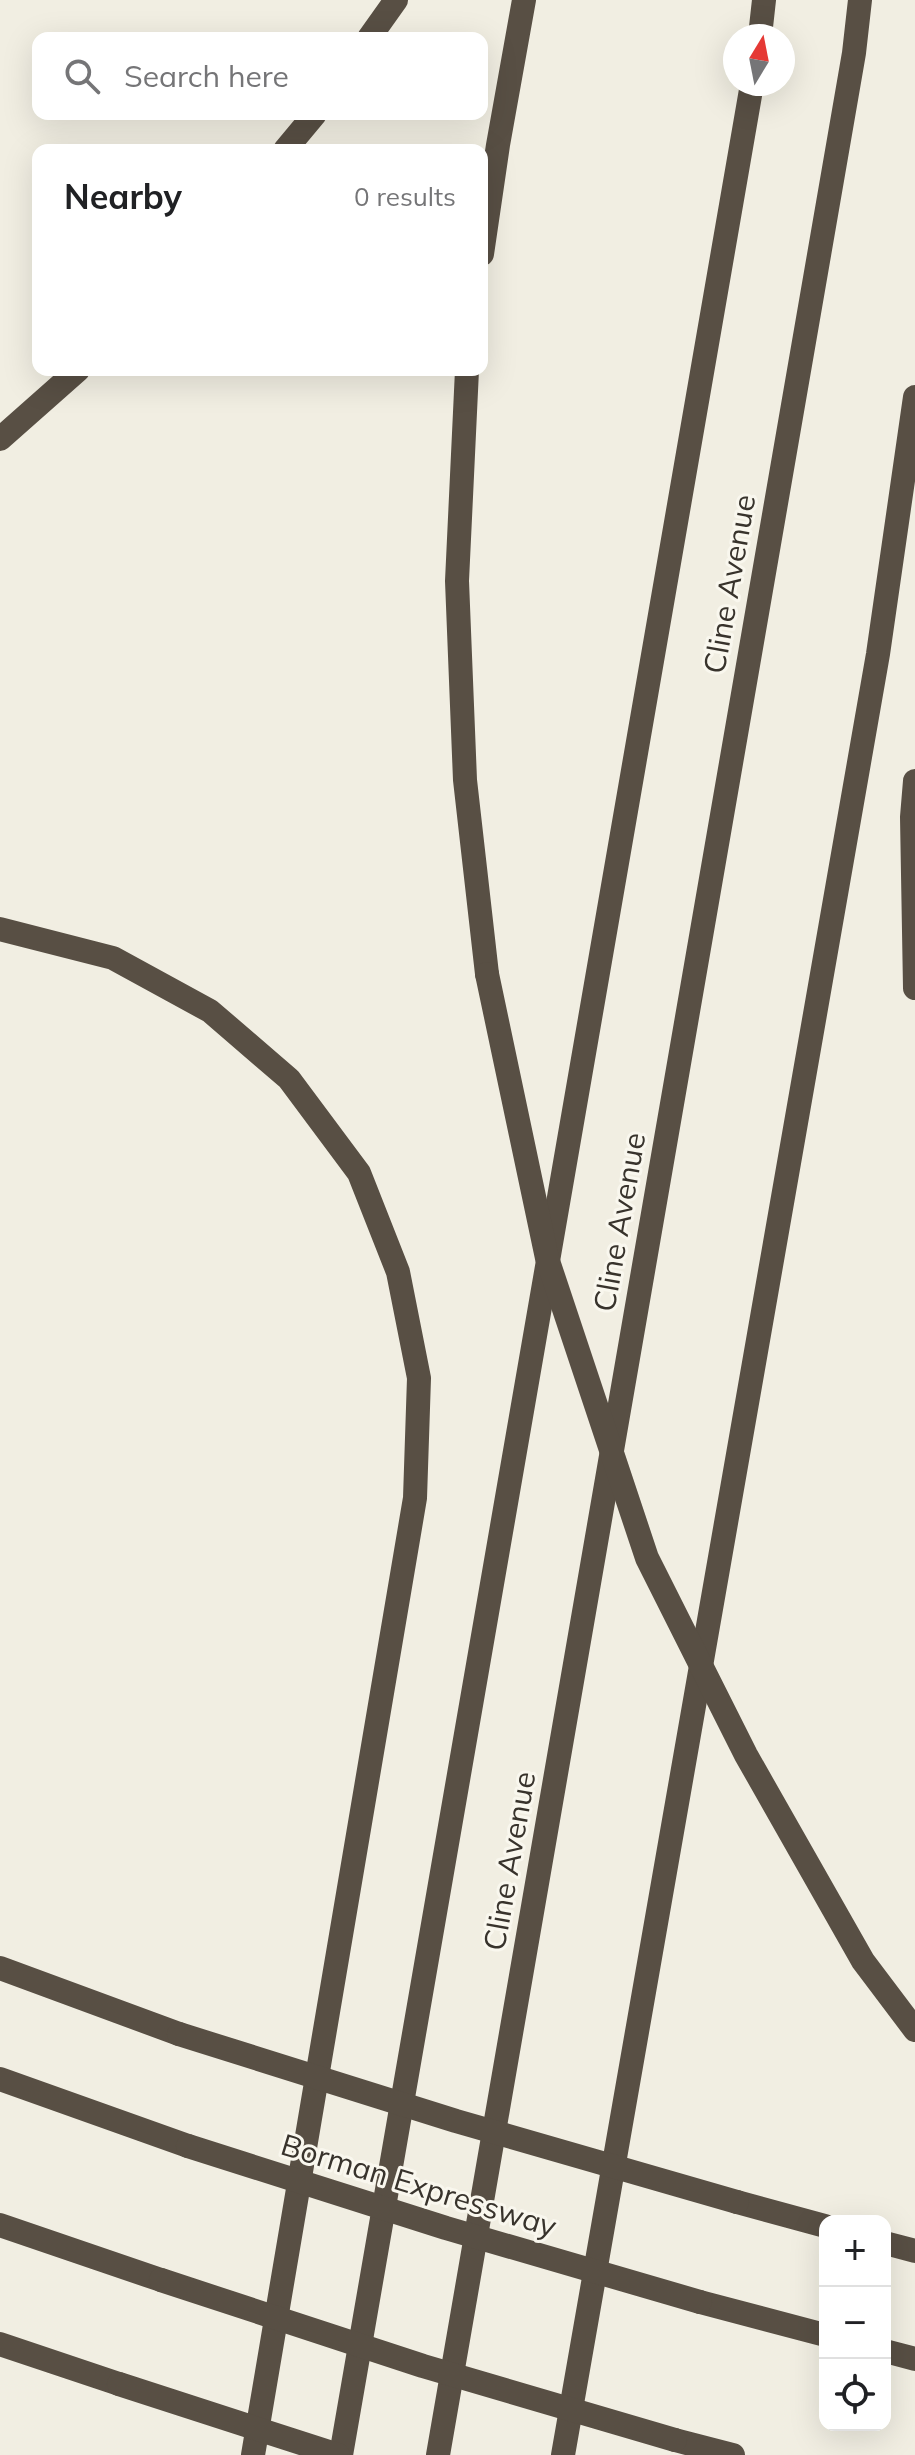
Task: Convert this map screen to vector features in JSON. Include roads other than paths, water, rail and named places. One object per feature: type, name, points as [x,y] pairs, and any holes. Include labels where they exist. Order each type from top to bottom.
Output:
[{"type":"highway","points":[[373,32],[396,0]]},
{"type":"highway","points":[[488,213],[524,0]]},
{"type":"highway","points":[[761,24],[764,0]]},
{"type":"highway","name":"Cline Avenue","points":[[438,2455],[854,53],[860,0]]},
{"type":"highway","name":"Cline Avenue","points":[[340,2455],[750,96]]},
{"type":"highway","points":[[290,144],[310,120]]},
{"type":"highway","points":[[0,439],[71,376]]},
{"type":"highway","points":[[467,376],[457,581],[465,780],[487,974],[547,1258],[647,1558],[746,1755],[855,1948],[915,2030]]},
{"type":"highway","points":[[563,2455],[875,670],[915,397]]},
{"type":"highway","points":[[915,781],[912,817],[915,988]]},
{"type":"highway","points":[[0,929],[113,958],[210,1011],[289,1079],[359,1173],[398,1272],[419,1378],[415,1498],[253,2455]]},
{"type":"highway","points":[[0,1968],[179,2034],[456,2121],[819,2224]]},
{"type":"highway","name":"Borman Expressway","points":[[0,2079],[188,2146],[446,2228],[819,2333]]},
{"type":"highway","points":[[0,2225],[423,2366],[733,2455]]},
{"type":"highway","points":[[891,2245],[915,2251]]},
{"type":"highway","points":[[0,2344],[340,2455]]},
{"type":"highway","points":[[891,2353],[915,2359]]}]
